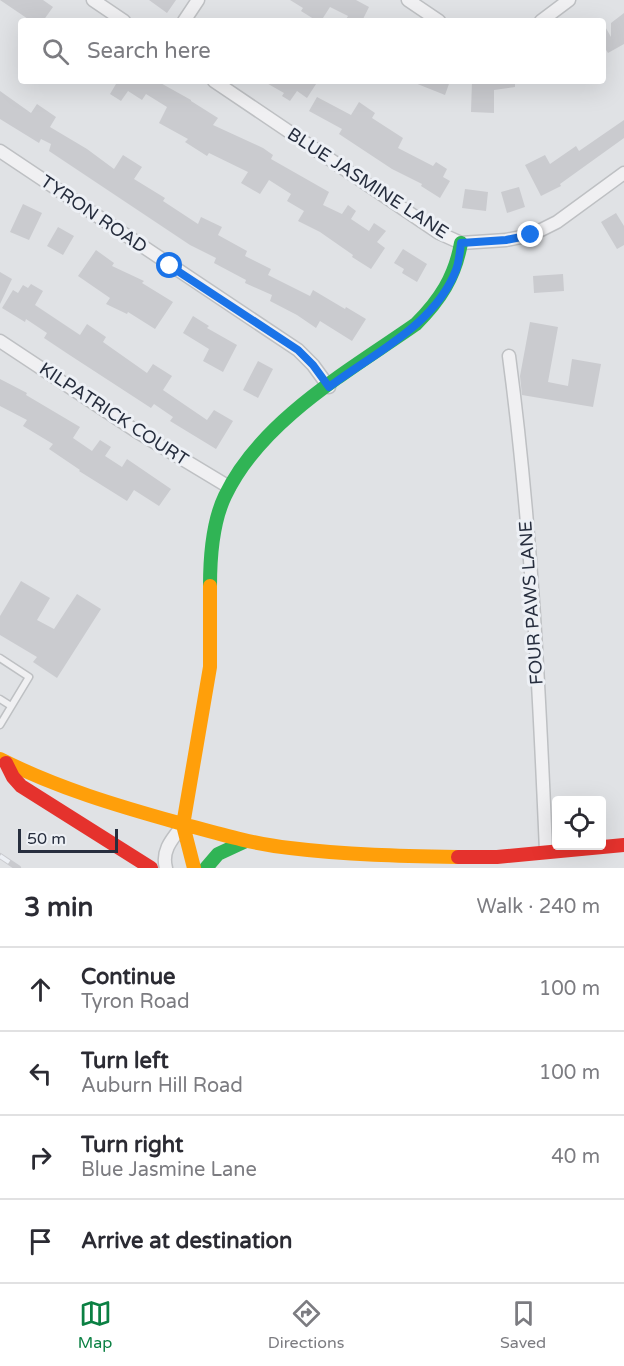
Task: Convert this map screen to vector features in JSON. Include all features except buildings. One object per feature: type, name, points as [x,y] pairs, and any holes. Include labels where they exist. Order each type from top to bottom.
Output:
[{"type":"main road","points":[[194,868],[183,825],[210,667],[210,551],[224,498],[243,465],[277,428],[314,396],[416,324],[429,312],[456,270],[461,243]]},
{"type":"main road","points":[[3,761],[33,776],[183,825],[246,841],[324,852],[385,856],[497,856],[624,845]]},
{"type":"main road","points":[[3,761],[21,786],[151,868]]},
{"type":"main road","points":[[206,868],[210,860],[222,851],[246,841]]},
{"type":"street","points":[[93,0],[120,18]]},
{"type":"street","points":[[186,18],[198,0]]},
{"type":"street","points":[[408,0],[435,18]]},
{"type":"street","points":[[545,18],[569,0]]},
{"type":"street","name":"BLUE JASMINE LANE","points":[[218,84],[439,232],[461,243],[506,240],[531,235],[557,222],[624,173]]},
{"type":"street","name":"TYRON ROAD","points":[[0,152],[298,350],[313,365],[329,387]]},
{"type":"street","name":"KILPATRICK COURT","points":[[0,341],[136,430],[230,487]]},
{"type":"street","name":"FOUR PAWS LANE","points":[[508,356],[518,427],[534,626],[546,851]]},
{"type":"street","points":[[166,868],[164,855],[166,849],[183,825]]},
{"type":"lane","points":[[0,658],[29,677],[0,725]]},
{"type":"lane","points":[[0,699],[11,706]]},
{"type":"railway","points":[[0,856],[18,868]]},
{"type":"traffic: fast","points":[[210,586],[211,552],[217,517],[225,496],[241,469],[261,444],[309,399],[416,324],[445,287],[455,267],[461,243]]},
{"type":"traffic: fast","points":[[206,868],[218,854],[246,841]]},
{"type":"traffic: slow","points":[[194,868],[183,825],[210,667],[210,586]]},
{"type":"traffic: slow","points":[[0,759],[88,796],[156,817],[248,841],[332,852],[458,857]]},
{"type":"traffic: jam","points":[[6,763],[21,786],[151,868]]},
{"type":"traffic: jam","points":[[458,857],[497,857],[624,845]]},
{"type":"route","points":[[170,266],[298,350],[313,365],[329,387],[372,357],[429,312],[456,270],[461,243],[506,240],[531,235]]}]
